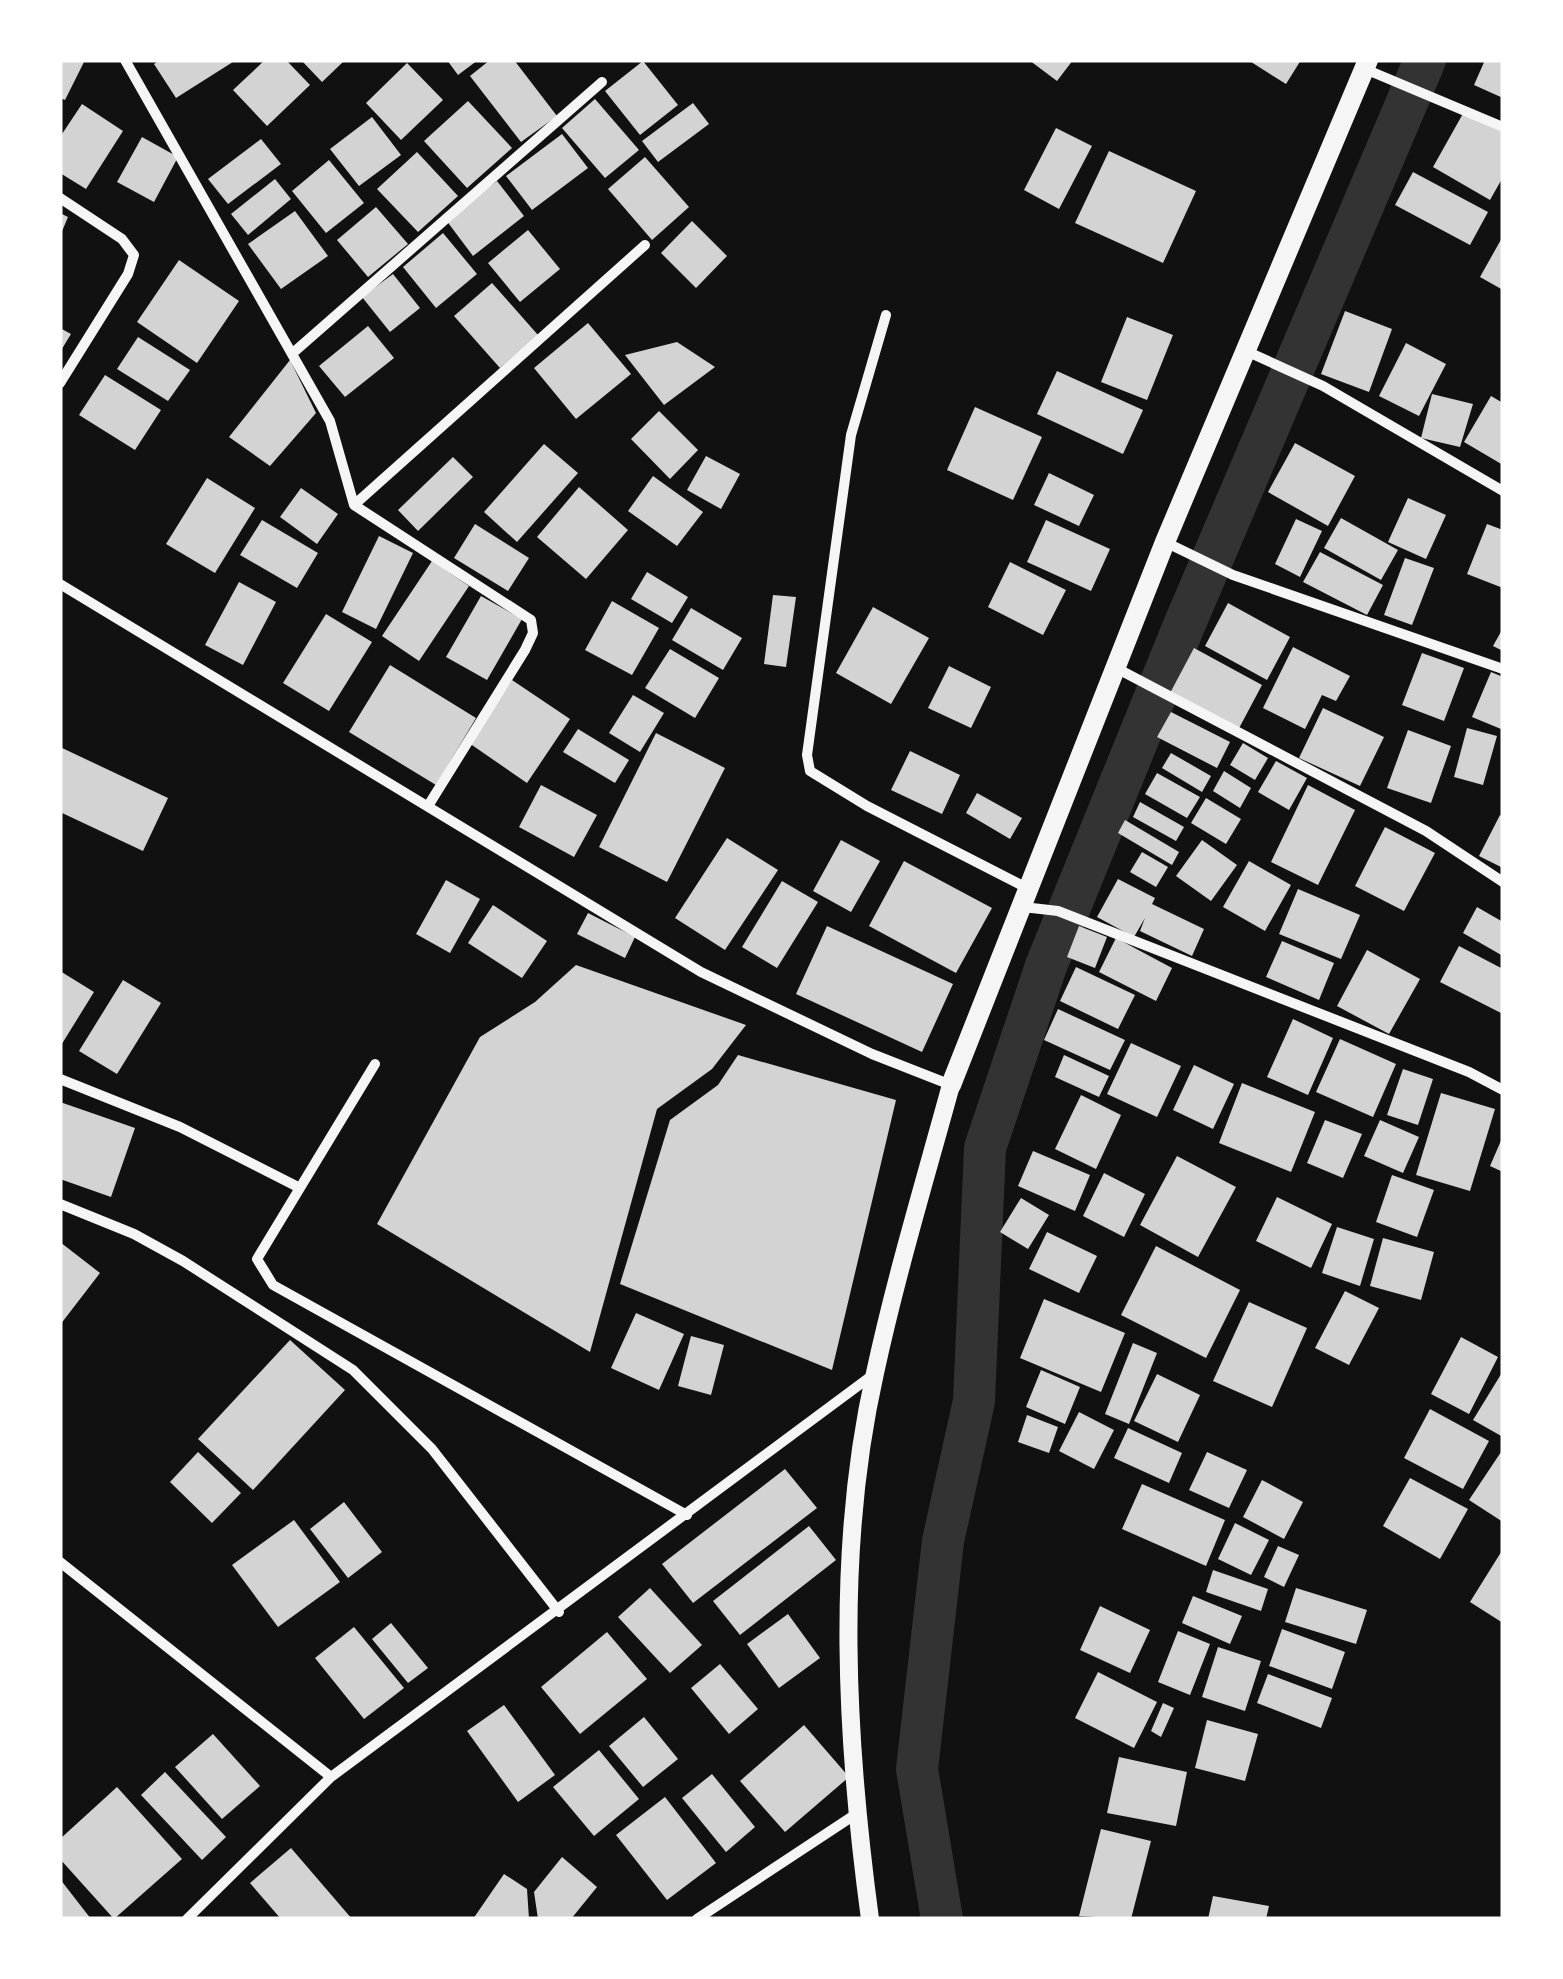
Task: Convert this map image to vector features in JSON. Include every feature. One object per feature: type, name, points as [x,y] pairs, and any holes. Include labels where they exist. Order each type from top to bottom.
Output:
[{"type":"main road","points":[[950,1085],[1118,669],[1165,542],[1366,64]]},
{"type":"street","points":[[125,60],[330,421],[354,505],[531,620],[533,633],[525,650],[428,806]]},
{"type":"street","points":[[1366,64],[1402,84],[1503,126]]},
{"type":"street","points":[[294,352],[602,82]]},
{"type":"street","points":[[60,198],[122,240],[134,255],[128,274],[60,382]]},
{"type":"street","points":[[354,505],[646,245]]},
{"type":"street","points":[[886,315],[851,434],[808,755],[810,771],[1026,898],[1469,1072],[1503,1090]]},
{"type":"street","points":[[1246,351],[1323,386],[1503,492]]},
{"type":"street","points":[[1165,542],[1234,574],[1503,669]]},
{"type":"street","points":[[60,584],[701,972],[872,1054],[950,1085],[874,1374],[860,1466],[848,1631],[856,1814],[870,1919]]},
{"type":"street","points":[[1118,669],[1426,830],[1503,882]]},
{"type":"street","points":[[375,1064],[257,1259],[273,1285],[688,1515]]},
{"type":"street","points":[[60,1079],[180,1127],[300,1188]]},
{"type":"street","points":[[60,1204],[134,1234],[184,1262],[353,1370],[432,1449],[560,1612]]},
{"type":"street","points":[[187,1919],[331,1778],[560,1612],[874,1374]]},
{"type":"street","points":[[60,1562],[331,1778]]},
{"type":"street","points":[[696,1919],[856,1814]]},
{"type":"building","points":[[60,60],[85,60],[65,100],[60,98]]},
{"type":"building","points":[[160,60],[236,60],[176,98],[154,64]]},
{"type":"building","points":[[265,60],[286,60],[310,85],[267,126],[233,90]]},
{"type":"building","points":[[301,60],[341,60],[343,62],[322,82]]},
{"type":"building","points":[[447,60],[478,60],[458,75]]},
{"type":"building","points":[[490,60],[514,60],[557,116],[521,142],[470,76]]},
{"type":"building","points":[[1029,60],[1073,60],[1057,81]]},
{"type":"building","points":[[1248,60],[1301,60],[1286,84]]},
{"type":"building","points":[[1485,60],[1503,60],[1503,98],[1474,85]]},
{"type":"building","points":[[643,61],[678,105],[640,135],[605,91]]},
{"type":"building","points":[[407,63],[443,100],[401,140],[366,103]]},
{"type":"building","points":[[595,99],[639,150],[605,178],[562,128]]},
{"type":"building","points":[[468,101],[512,148],[467,188],[424,141]]},
{"type":"building","points":[[693,103],[709,124],[658,162],[642,141]]},
{"type":"building","points":[[82,104],[123,131],[86,189],[60,173],[60,137]]},
{"type":"building","points":[[1465,110],[1503,132],[1503,177],[1490,200],[1433,167]]},
{"type":"building","points":[[372,117],[401,155],[359,186],[330,149]]},
{"type":"building","points":[[1056,128],[1092,146],[1059,209],[1024,190]]},
{"type":"building","points":[[562,134],[588,168],[532,210],[506,176]]},
{"type":"building","points":[[142,137],[178,157],[154,202],[117,182]]},
{"type":"building","points":[[261,139],[281,164],[228,204],[208,179]]},
{"type":"building","points":[[1109,151],[1196,191],[1163,263],[1075,223]]},
{"type":"building","points":[[417,152],[458,196],[418,232],[377,189]]},
{"type":"building","points":[[645,157],[689,207],[652,240],[608,189]]},
{"type":"building","points":[[329,160],[364,203],[326,233],[292,191]]},
{"type":"building","points":[[1413,172],[1488,212],[1470,245],[1395,205]]},
{"type":"building","points":[[275,179],[291,199],[248,235],[231,214]]},
{"type":"building","points":[[497,181],[524,216],[473,256],[446,220]]},
{"type":"building","points":[[376,207],[408,244],[368,277],[337,240]]},
{"type":"building","points":[[295,211],[328,256],[281,289],[248,244]]},
{"type":"building","points":[[60,213],[68,217],[60,236]]},
{"type":"building","points":[[692,221],[727,256],[696,288],[661,253]]},
{"type":"building","points":[[528,230],[560,269],[520,302],[488,263]]},
{"type":"building","points":[[443,233],[477,274],[436,308],[403,267]]},
{"type":"building","points":[[1503,236],[1503,290],[1480,277]]},
{"type":"building","points":[[179,260],[239,301],[197,363],[137,322]]},
{"type":"building","points":[[393,274],[420,308],[390,332],[362,297]]},
{"type":"building","points":[[492,283],[538,335],[500,368],[454,316]]},
{"type":"building","points":[[1345,311],[1392,329],[1369,392],[1321,374]]},
{"type":"building","points":[[1127,317],[1173,335],[1147,400],[1101,382]]},
{"type":"building","points":[[588,323],[631,374],[576,419],[534,368]]},
{"type":"building","points":[[368,326],[394,358],[345,397],[319,366]]},
{"type":"building","points":[[60,328],[71,334],[60,352]]},
{"type":"building","points":[[138,337],[190,370],[168,401],[117,369]]},
{"type":"building","points":[[677,342],[715,367],[664,405],[625,355]]},
{"type":"building","points":[[1406,343],[1446,364],[1419,416],[1379,396]]},
{"type":"building","points":[[290,360],[316,413],[270,466],[229,437]]},
{"type":"building","points":[[1057,371],[1143,410],[1123,454],[1037,414]]},
{"type":"building","points":[[105,375],[161,410],[135,450],[79,415]]},
{"type":"building","points":[[1432,394],[1473,404],[1460,447],[1421,438]]},
{"type":"building","points":[[1491,396],[1503,403],[1503,465],[1464,442]]},
{"type":"building","points":[[975,407],[1042,437],[1013,500],[947,470]]},
{"type":"building","points":[[659,411],[698,450],[670,479],[631,439]]},
{"type":"building","points":[[1295,443],[1355,476],[1328,526],[1268,492]]},
{"type":"building","points":[[544,444],[578,473],[517,542],[484,512]]},
{"type":"building","points":[[706,456],[740,474],[721,509],[687,490]]},
{"type":"building","points":[[453,457],[473,477],[418,531],[398,510]]},
{"type":"building","points":[[1049,473],[1094,495],[1079,526],[1034,505]]},
{"type":"building","points":[[653,476],[703,512],[677,546],[628,511]]},
{"type":"building","points":[[207,478],[255,508],[215,573],[166,544]]},
{"type":"building","points":[[579,487],[628,530],[586,579],[537,537]]},
{"type":"building","points":[[301,488],[338,514],[317,544],[280,517]]},
{"type":"building","points":[[1408,498],[1446,515],[1426,559],[1388,542]]},
{"type":"building","points":[[1341,518],[1398,550],[1381,580],[1324,548]]},
{"type":"building","points":[[1296,519],[1322,531],[1300,577],[1275,564]]},
{"type":"building","points":[[262,520],[318,553],[297,588],[240,555]]},
{"type":"building","points":[[1046,520],[1110,549],[1091,591],[1027,562]]},
{"type":"building","points":[[475,524],[529,558],[508,591],[454,558]]},
{"type":"building","points":[[1487,524],[1503,530],[1503,588],[1467,574]]},
{"type":"building","points":[[379,536],[413,553],[376,629],[342,612]]},
{"type":"building","points":[[1320,552],[1383,585],[1367,615],[1303,582]]},
{"type":"building","points":[[1405,558],[1434,568],[1412,625],[1384,615]]},
{"type":"building","points":[[432,561],[469,586],[419,661],[382,636]]},
{"type":"building","points":[[1010,562],[1066,590],[1043,635],[988,607]]},
{"type":"building","points":[[647,572],[688,597],[672,623],[631,599]]},
{"type":"building","points":[[239,582],[276,602],[243,665],[205,645]]},
{"type":"building","points":[[773,595],[796,597],[786,667],[764,664]]},
{"type":"building","points":[[481,596],[522,619],[487,680],[446,657]]},
{"type":"building","points":[[612,601],[659,628],[632,675],[585,650]]},
{"type":"building","points":[[1228,603],[1290,637],[1267,680],[1205,646]]},
{"type":"building","points":[[873,607],[929,638],[891,704],[836,673]]},
{"type":"building","points":[[691,608],[742,638],[723,670],[672,640]]},
{"type":"building","points":[[326,614],[372,642],[329,711],[283,683]]},
{"type":"building","points":[[1503,628],[1503,651],[1493,646]]},
{"type":"building","points":[[1293,647],[1350,676],[1336,701],[1322,695],[1305,729],[1263,708]]},
{"type":"building","points":[[1194,648],[1262,685],[1237,732],[1169,695]]},
{"type":"building","points":[[670,649],[719,678],[695,718],[645,688]]},
{"type":"building","points":[[1422,653],[1464,668],[1444,721],[1402,705]]},
{"type":"building","points":[[390,665],[476,718],[436,785],[349,732]]},
{"type":"building","points":[[949,666],[991,687],[971,728],[928,708]]},
{"type":"building","points":[[1491,672],[1503,677],[1501,729],[1472,717]]},
{"type":"building","points":[[512,680],[570,719],[527,783],[469,743]]},
{"type":"building","points":[[633,695],[664,713],[640,752],[609,733]]},
{"type":"building","points":[[1323,708],[1384,737],[1360,786],[1299,758]]},
{"type":"building","points":[[1171,712],[1230,742],[1217,768],[1157,737]]},
{"type":"building","points":[[1467,728],[1497,736],[1483,785],[1454,777]]},
{"type":"building","points":[[578,729],[629,760],[615,783],[563,752]]},
{"type":"building","points":[[1408,730],[1451,746],[1431,803],[1387,788]]},
{"type":"building","points":[[656,733],[725,768],[667,882],[599,847]]},
{"type":"building","points":[[1243,743],[1268,758],[1255,780],[1230,765]]},
{"type":"building","points":[[60,747],[168,798],[143,851],[60,812]]},
{"type":"building","points":[[910,751],[960,775],[942,814],[891,790]]},
{"type":"building","points":[[1171,753],[1211,776],[1202,792],[1162,768]]},
{"type":"building","points":[[1276,761],[1307,778],[1289,810],[1258,792]]},
{"type":"building","points":[[1224,771],[1251,788],[1240,808],[1213,791]]},
{"type":"building","points":[[1157,773],[1200,797],[1187,818],[1145,794]]},
{"type":"building","points":[[541,785],[597,815],[574,857],[519,827]]},
{"type":"building","points":[[1308,785],[1355,810],[1318,885],[1271,862]]},
{"type":"building","points":[[977,793],[1022,818],[1010,839],[966,813]]},
{"type":"building","points":[[1206,798],[1241,819],[1226,844],[1191,823]]},
{"type":"building","points":[[1140,802],[1184,827],[1176,841],[1133,817]]},
{"type":"building","points":[[1500,815],[1503,817],[1503,868],[1479,856]]},
{"type":"building","points":[[1125,820],[1179,852],[1172,865],[1118,833]]},
{"type":"building","points":[[1385,827],[1435,853],[1404,911],[1355,886]]},
{"type":"building","points":[[727,838],[778,870],[725,950],[675,918]]},
{"type":"building","points":[[841,840],[880,861],[851,912],[813,891]]},
{"type":"building","points":[[1202,840],[1237,865],[1211,901],[1176,876]]},
{"type":"building","points":[[1142,852],[1168,867],[1156,887],[1130,872]]},
{"type":"building","points":[[904,861],[992,908],[956,973],[869,926]]},
{"type":"building","points":[[1249,861],[1291,885],[1265,931],[1223,907]]},
{"type":"building","points":[[1118,879],[1155,898],[1152,904],[1204,929],[1192,956],[1140,931],[1145,918],[1134,937],[1097,917]]},
{"type":"building","points":[[446,880],[480,899],[450,953],[416,934]]},
{"type":"building","points":[[782,881],[818,902],[777,968],[742,947]]},
{"type":"building","points":[[1298,889],[1360,915],[1341,959],[1279,934]]},
{"type":"building","points":[[493,905],[547,941],[522,978],[468,943]]},
{"type":"building","points":[[1477,907],[1503,922],[1503,956],[1463,933]]},
{"type":"building","points":[[588,913],[635,937],[625,958],[577,934]]},
{"type":"building","points":[[827,926],[953,984],[922,1052],[796,994]]},
{"type":"building","points":[[1079,926],[1107,937],[1095,968],[1067,957]]},
{"type":"building","points":[[1116,938],[1172,968],[1156,1001],[1099,972]]},
{"type":"building","points":[[1282,941],[1334,963],[1319,1000],[1266,977]]},
{"type":"building","points":[[1459,946],[1503,969],[1501,1013],[1440,982]]},
{"type":"building","points":[[1367,950],[1420,979],[1389,1034],[1337,1006]]},
{"type":"building","points":[[576,965],[746,1025],[712,1069],[657,1109],[590,1352],[377,1224],[480,1037],[535,1002]]},
{"type":"building","points":[[1076,967],[1135,995],[1118,1029],[1060,1001]]},
{"type":"building","points":[[60,971],[94,992],[60,1047]]},
{"type":"building","points":[[123,980],[161,1003],[117,1074],[79,1051]]},
{"type":"building","points":[[1058,1009],[1125,1040],[1110,1070],[1044,1040]]},
{"type":"building","points":[[1293,1019],[1333,1038],[1308,1095],[1267,1077]]},
{"type":"building","points":[[1340,1039],[1396,1064],[1373,1117],[1316,1092]]},
{"type":"building","points":[[1131,1043],[1181,1066],[1157,1117],[1107,1094]]},
{"type":"building","points":[[738,1055],[896,1100],[832,1370],[620,1284],[670,1120],[718,1085]]},
{"type":"building","points":[[1064,1055],[1109,1076],[1099,1097],[1055,1077]]},
{"type":"building","points":[[1194,1065],[1234,1084],[1213,1129],[1173,1110]]},
{"type":"building","points":[[1403,1069],[1433,1079],[1418,1125],[1387,1115]]},
{"type":"building","points":[[1242,1083],[1315,1112],[1291,1172],[1219,1143]]},
{"type":"building","points":[[1441,1093],[1495,1109],[1470,1191],[1416,1175]]},
{"type":"building","points":[[1081,1095],[1121,1115],[1096,1169],[1055,1149]]},
{"type":"building","points":[[60,1102],[135,1128],[111,1197],[60,1179]]},
{"type":"building","points":[[1325,1120],[1362,1134],[1343,1178],[1307,1163]]},
{"type":"building","points":[[1380,1120],[1419,1137],[1403,1173],[1364,1156]]},
{"type":"building","points":[[1503,1136],[1503,1172],[1490,1166]]},
{"type":"building","points":[[1033,1151],[1090,1175],[1075,1211],[1018,1186]]},
{"type":"building","points":[[1177,1156],[1236,1187],[1198,1257],[1140,1225]]},
{"type":"building","points":[[1104,1173],[1145,1194],[1124,1237],[1083,1216]]},
{"type":"building","points":[[1392,1175],[1434,1190],[1417,1237],[1376,1222]]},
{"type":"building","points":[[1277,1197],[1332,1224],[1311,1268],[1256,1241]]},
{"type":"building","points":[[1021,1198],[1049,1215],[1028,1249],[1000,1232]]},
{"type":"building","points":[[1337,1227],[1374,1239],[1360,1286],[1322,1273]]},
{"type":"building","points":[[1047,1232],[1097,1256],[1079,1293],[1029,1269]]},
{"type":"building","points":[[1383,1238],[1434,1252],[1421,1300],[1370,1286]]},
{"type":"building","points":[[60,1242],[100,1273],[60,1325]]},
{"type":"building","points":[[1156,1246],[1240,1290],[1206,1358],[1121,1315]]},
{"type":"building","points":[[1345,1291],[1379,1308],[1349,1365],[1315,1348]]},
{"type":"building","points":[[1044,1299],[1125,1333],[1101,1392],[1020,1358]]},
{"type":"building","points":[[1249,1302],[1307,1328],[1272,1407],[1213,1381]]},
{"type":"building","points":[[636,1313],[684,1334],[659,1390],[611,1368]]},
{"type":"building","points":[[691,1336],[724,1345],[711,1395],[678,1386]]},
{"type":"building","points":[[1461,1337],[1498,1357],[1469,1414],[1431,1394]]},
{"type":"building","points":[[290,1340],[345,1390],[253,1490],[198,1439]]},
{"type":"building","points":[[1133,1343],[1157,1353],[1129,1424],[1105,1414]]},
{"type":"building","points":[[1041,1370],[1080,1387],[1065,1424],[1026,1407]]},
{"type":"building","points":[[1503,1371],[1503,1437],[1473,1420]]},
{"type":"building","points":[[1157,1374],[1200,1395],[1178,1442],[1134,1421]]},
{"type":"building","points":[[1430,1409],[1489,1441],[1463,1489],[1404,1458]]},
{"type":"building","points":[[1079,1412],[1114,1430],[1094,1469],[1059,1451]]},
{"type":"building","points":[[1027,1415],[1058,1427],[1049,1453],[1018,1442]]},
{"type":"building","points":[[1128,1428],[1182,1453],[1169,1483],[1114,1458]]},
{"type":"building","points":[[1503,1449],[1503,1522],[1469,1500]]},
{"type":"building","points":[[198,1452],[241,1493],[212,1523],[170,1482]]},
{"type":"building","points":[[1207,1452],[1247,1470],[1229,1508],[1189,1490]]},
{"type":"building","points":[[785,1469],[817,1508],[693,1603],[662,1564]]},
{"type":"building","points":[[1410,1478],[1468,1509],[1440,1559],[1383,1526]]},
{"type":"building","points":[[1262,1480],[1303,1502],[1284,1539],[1243,1517]]},
{"type":"building","points":[[1142,1484],[1225,1520],[1206,1566],[1122,1529]]},
{"type":"building","points":[[344,1502],[382,1552],[348,1578],[310,1529]]},
{"type":"building","points":[[294,1520],[340,1582],[278,1627],[232,1565]]},
{"type":"building","points":[[1235,1523],[1269,1540],[1251,1575],[1218,1559]]},
{"type":"building","points":[[809,1526],[836,1560],[740,1635],[713,1601]]},
{"type":"building","points":[[1278,1546],[1299,1555],[1284,1587],[1264,1577]]},
{"type":"building","points":[[1503,1549],[1503,1623],[1470,1602]]},
{"type":"building","points":[[1213,1570],[1268,1589],[1261,1611],[1206,1592]]},
{"type":"building","points":[[650,1588],[702,1645],[670,1673],[618,1617]]},
{"type":"building","points":[[1296,1588],[1367,1610],[1356,1644],[1285,1622]]},
{"type":"building","points":[[1193,1596],[1242,1616],[1230,1644],[1182,1623]]},
{"type":"building","points":[[1100,1606],[1150,1630],[1130,1673],[1080,1650]]},
{"type":"building","points":[[788,1614],[820,1658],[779,1688],[747,1644]]},
{"type":"building","points":[[391,1623],[428,1668],[408,1683],[372,1639]]},
{"type":"building","points":[[354,1627],[404,1688],[364,1719],[315,1658]]},
{"type":"building","points":[[1282,1629],[1345,1652],[1332,1689],[1269,1666]]},
{"type":"building","points":[[1178,1631],[1210,1644],[1190,1695],[1158,1682]]},
{"type":"building","points":[[607,1632],[647,1679],[580,1734],[541,1687]]},
{"type":"building","points":[[1218,1647],[1261,1661],[1245,1711],[1202,1697]]},
{"type":"building","points":[[720,1664],[758,1709],[729,1734],[691,1688]]},
{"type":"building","points":[[1098,1672],[1157,1702],[1134,1748],[1075,1718]]},
{"type":"building","points":[[1268,1674],[1332,1698],[1321,1728],[1257,1703]]},
{"type":"building","points":[[1163,1703],[1174,1708],[1161,1737],[1151,1731]]},
{"type":"building","points":[[504,1705],[555,1775],[518,1802],[467,1731]]},
{"type":"building","points":[[644,1717],[678,1759],[643,1787],[609,1746]]},
{"type":"building","points":[[1207,1720],[1258,1734],[1245,1781],[1195,1768]]},
{"type":"building","points":[[804,1725],[849,1777],[785,1832],[740,1781]]},
{"type":"building","points":[[213,1734],[260,1786],[222,1819],[175,1767]]},
{"type":"building","points":[[599,1750],[639,1799],[594,1836],[553,1787]]},
{"type":"building","points":[[1119,1757],[1187,1772],[1176,1826],[1107,1813]]},
{"type":"building","points":[[165,1772],[226,1837],[202,1860],[141,1795]]},
{"type":"building","points":[[712,1774],[755,1827],[726,1852],[682,1798]]},
{"type":"building","points":[[117,1787],[182,1859],[114,1919],[60,1859],[60,1839]]},
{"type":"building","points":[[665,1797],[716,1863],[667,1900],[616,1835]]},
{"type":"building","points":[[1101,1829],[1151,1841],[1131,1919],[1079,1916]]},
{"type":"building","points":[[291,1848],[352,1919],[281,1919],[250,1883]]},
{"type":"building","points":[[562,1857],[597,1887],[571,1919],[538,1919],[534,1892]]},
{"type":"building","points":[[504,1874],[527,1889],[529,1919],[473,1919]]},
{"type":"building","points":[[60,1879],[91,1919],[60,1919]]},
{"type":"building","points":[[1213,1896],[1269,1906],[1266,1919],[1208,1919]]},
{"type":"waterway","points":[[942,1919],[917,1769],[943,1541],[974,1401],[985,1148],[1046,966],[1183,628],[1425,60]]}]
